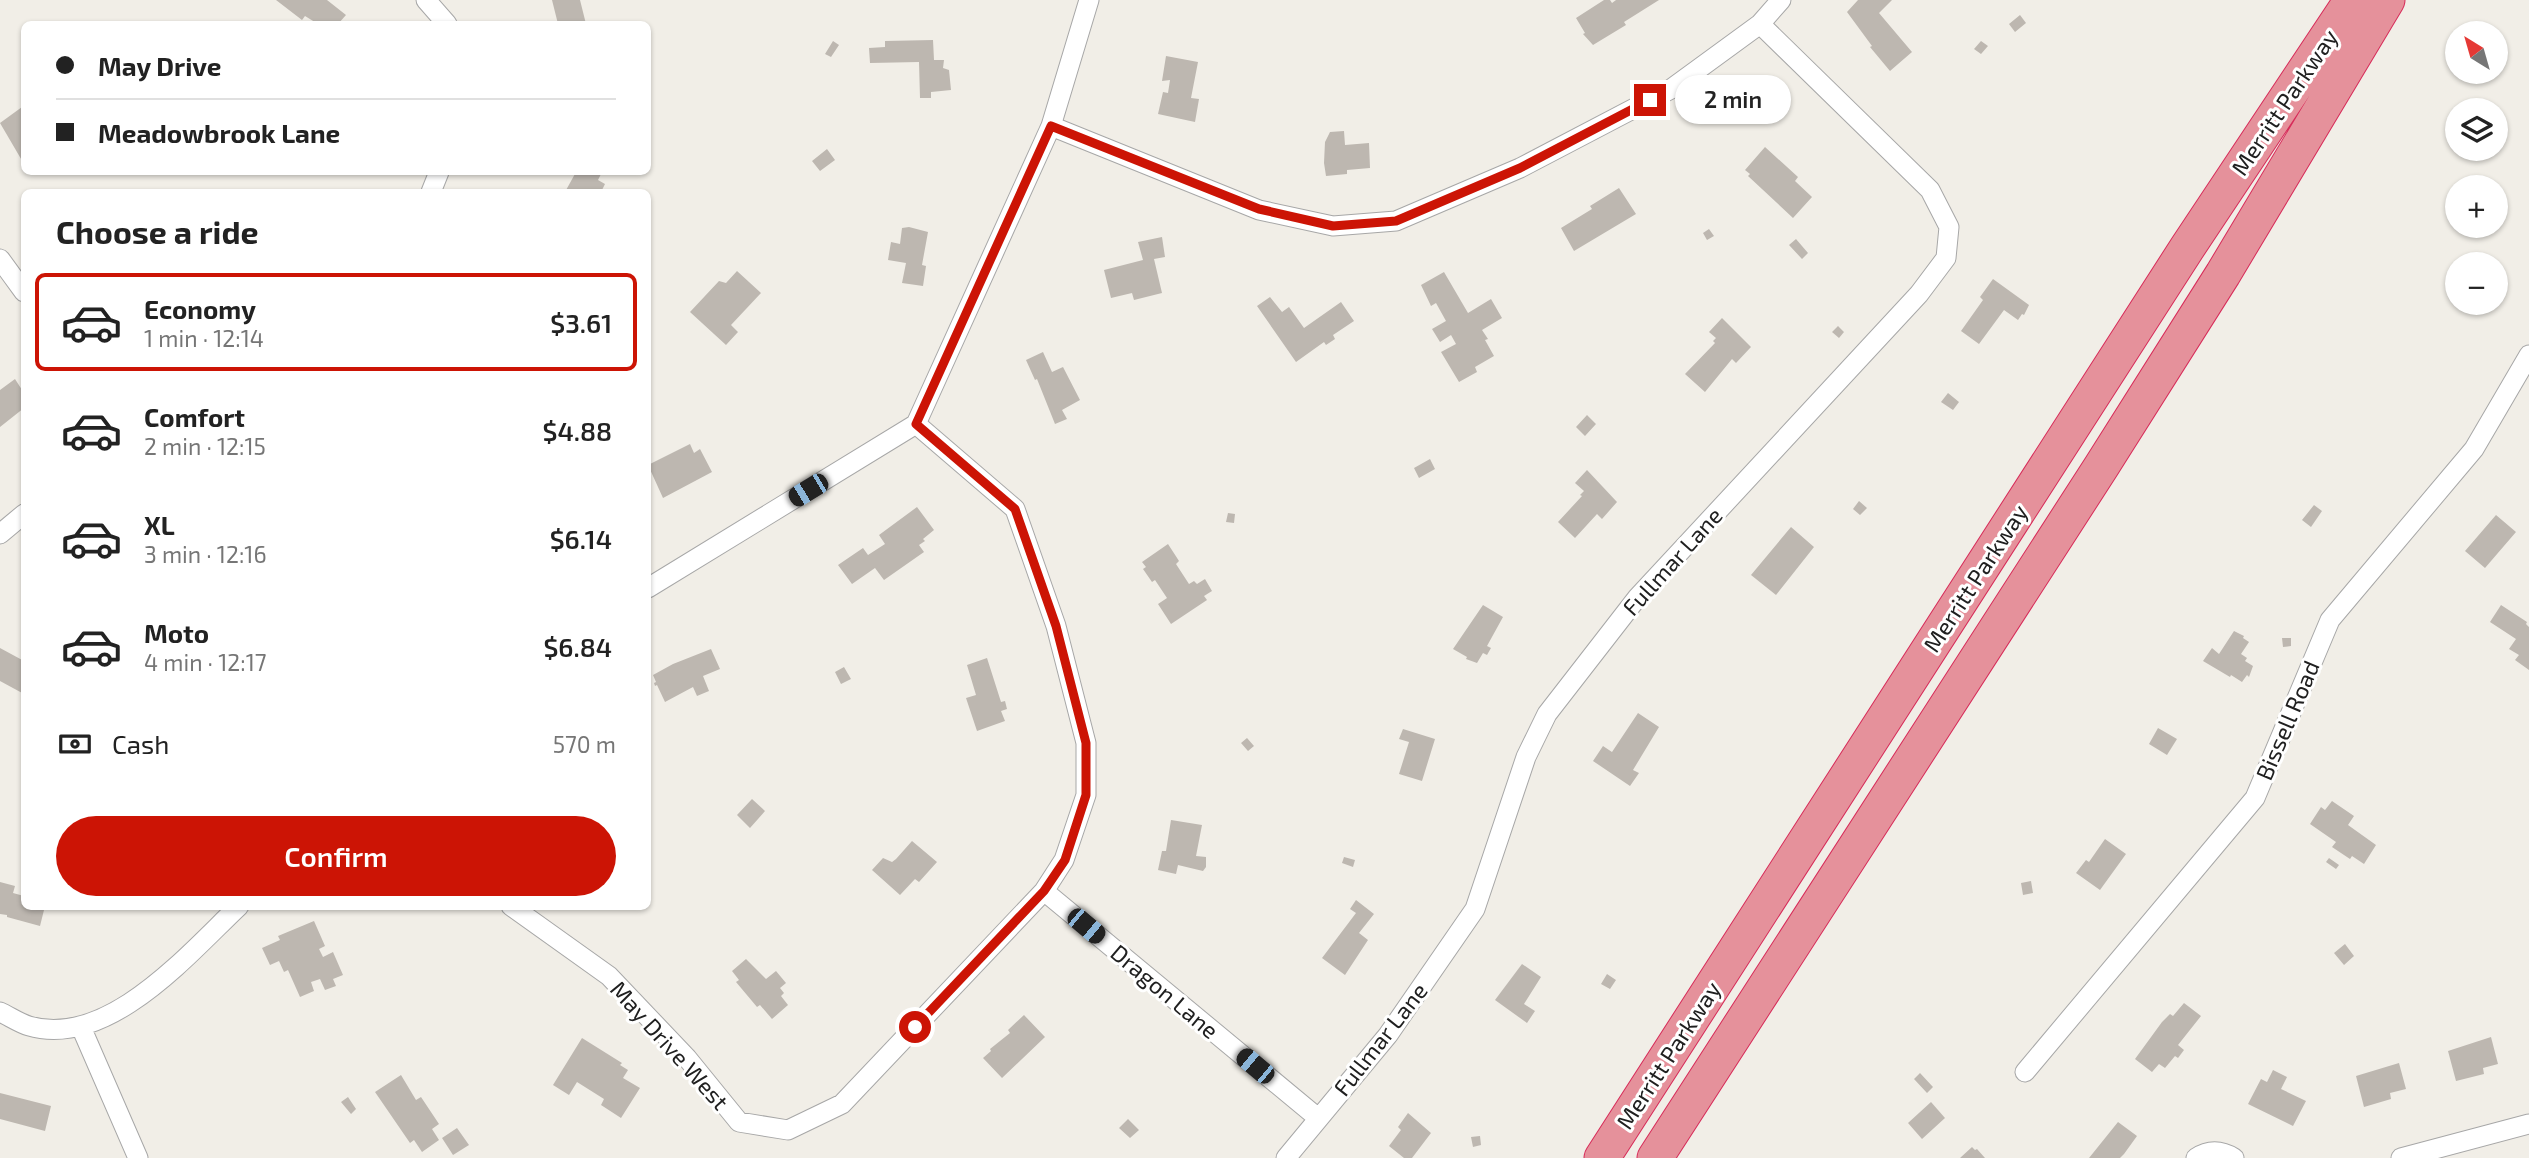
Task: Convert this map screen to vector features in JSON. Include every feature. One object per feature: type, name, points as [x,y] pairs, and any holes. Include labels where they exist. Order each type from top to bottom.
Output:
[{"type":"highway","name":"Merritt Parkway","points":[[1602,1158],[2187,248],[2352,0]]},
{"type":"highway","name":"Merritt Parkway","points":[[1655,1158],[2101,467],[2222,274],[2387,0]]},
{"type":"street","points":[[426,0],[444,21]]},
{"type":"street","points":[[651,586],[916,424],[1051,126],[1090,0]]},
{"type":"street","points":[[1051,126],[1259,209],[1333,226],[1396,221],[1520,168],[1671,89],[1760,24],[1781,0]]},
{"type":"street","name":"Fullmar Lane","points":[[1286,1158],[1388,1035],[1475,909],[1526,757],[1547,714],[1637,598],[1919,294],[1945,258],[1949,227],[1930,190],[1760,24]]},
{"type":"street","points":[[0,259],[21,288]]},
{"type":"street","name":"Bissell Road","points":[[2025,1072],[2255,798],[2330,620],[2474,449],[2529,355]]},
{"type":"street","points":[[916,424],[1015,509],[1056,626],[1086,743],[1086,795],[1065,860],[1044,891]]},
{"type":"street","points":[[0,534],[21,516]]},
{"type":"street","name":"Dragon Lane","points":[[1044,891],[1318,1118]]},
{"type":"street","name":"May Drive West","points":[[517,910],[609,976],[687,1058],[739,1122],[788,1130],[842,1104],[1044,891]]},
{"type":"street","points":[[0,1012],[30,1026],[63,1029],[80,1027],[120,1010],[170,971],[235,910]]},
{"type":"street","points":[[80,1027],[138,1158]]},
{"type":"street","points":[[2401,1158],[2529,1124]]},
{"type":"street","points":[[2196,1158],[2213,1152],[2234,1158]]},
{"type":"building","points":[[276,0],[327,0],[346,15],[341,21],[313,21],[305,16],[302,20]]},
{"type":"building","points":[[552,0],[580,0],[585,21],[557,21]]},
{"type":"building","points":[[1604,0],[1610,0],[1612,3],[1616,0],[1659,0],[1593,45],[1583,34],[1585,33],[1576,18]]},
{"type":"building","points":[[1858,0],[1892,0],[1879,13],[1912,52],[1890,71],[1847,12]]},
{"type":"building","points":[[2020,15],[2026,23],[2015,32],[2009,24]]},
{"type":"building","points":[[933,40],[934,60],[944,60],[943,68],[949,70],[951,90],[931,92],[931,98],[920,98],[919,62],[870,63],[869,48],[885,47],[885,41]]},
{"type":"building","points":[[833,41],[839,45],[831,57],[825,54]]},
{"type":"building","points":[[1981,41],[1988,46],[1981,54],[1974,49]]},
{"type":"building","points":[[1166,56],[1198,62],[1191,98],[1199,99],[1195,122],[1158,114],[1163,92],[1168,93],[1170,80],[1162,81]]},
{"type":"building","points":[[21,108],[21,159],[0,123]]},
{"type":"building","points":[[1344,131],[1345,145],[1369,143],[1370,168],[1347,170],[1347,174],[1326,176],[1325,142],[1330,132]]},
{"type":"building","points":[[1765,147],[1798,177],[1795,181],[1812,197],[1793,218],[1748,176],[1750,174],[1745,170]]},
{"type":"building","points":[[827,149],[835,160],[820,171],[812,161]]},
{"type":"building","points":[[574,175],[600,175],[598,180],[605,184],[602,189],[567,189]]},
{"type":"building","points":[[1619,188],[1636,214],[1574,251],[1561,228]]},
{"type":"building","points":[[902,228],[928,232],[922,265],[926,266],[923,286],[902,283],[906,263],[888,260],[891,242],[900,244]]},
{"type":"building","points":[[1709,229],[1714,236],[1707,240],[1703,233]]},
{"type":"building","points":[[1162,237],[1165,257],[1154,259],[1162,293],[1134,300],[1132,293],[1111,298],[1104,270],[1143,260],[1138,242]]},
{"type":"building","points":[[1796,239],[1808,253],[1802,259],[1789,245]]},
{"type":"building","points":[[737,271],[761,293],[731,325],[738,332],[726,345],[690,312],[719,281],[726,283]]},
{"type":"building","points":[[1444,272],[1468,313],[1491,299],[1502,318],[1482,330],[1494,356],[1475,367],[1477,372],[1459,382],[1441,352],[1456,344],[1451,335],[1440,342],[1432,329],[1446,321],[1436,303],[1431,306],[1421,285]]},
{"type":"building","points":[[1993,279],[2029,305],[2018,320],[2004,310],[1979,344],[1961,331],[1983,300],[1980,297]]},
{"type":"building","points":[[1270,297],[1282,312],[1289,307],[1304,328],[1341,302],[1354,321],[1333,335],[1335,339],[1326,345],[1324,342],[1296,362],[1257,306]]},
{"type":"building","points":[[1722,318],[1751,347],[1736,363],[1732,359],[1705,392],[1685,374],[1715,343],[1713,341],[1716,338],[1709,332]]},
{"type":"building","points":[[1838,326],[1844,332],[1839,338],[1832,332]]},
{"type":"building","points":[[1043,352],[1052,372],[1063,367],[1080,400],[1062,410],[1067,419],[1055,424],[1037,379],[1035,380],[1026,360]]},
{"type":"building","points":[[15,379],[21,388],[21,410],[0,427],[0,390]]},
{"type":"building","points":[[1948,393],[1959,402],[1953,410],[1941,402]]},
{"type":"building","points":[[1587,415],[1596,424],[1585,436],[1576,427]]},
{"type":"building","points":[[690,444],[694,453],[700,449],[712,472],[663,498],[651,472],[651,464]]},
{"type":"building","points":[[1430,459],[1435,469],[1419,478],[1414,468]]},
{"type":"building","points":[[1587,470],[1617,502],[1602,519],[1597,514],[1575,538],[1558,522],[1582,496],[1580,495],[1584,491],[1575,483]]},
{"type":"building","points":[[1859,501],[1867,508],[1860,515],[1853,509]]},
{"type":"building","points":[[2314,505],[2322,511],[2311,527],[2302,520]]},
{"type":"building","points":[[917,507],[934,530],[919,545],[924,552],[884,580],[875,568],[852,584],[838,565],[863,548],[868,555],[885,544],[879,535]]},
{"type":"building","points":[[1228,513],[1235,514],[1234,523],[1226,522]]},
{"type":"building","points":[[2496,515],[2516,532],[2485,568],[2465,551]]},
{"type":"building","points":[[1791,527],[1814,547],[1776,595],[1751,575]]},
{"type":"building","points":[[1168,544],[1179,561],[1176,564],[1189,584],[1194,581],[1197,584],[1205,579],[1212,591],[1204,596],[1207,600],[1171,624],[1158,604],[1167,598],[1155,580],[1152,582],[1143,569],[1146,567],[1142,562]]},
{"type":"building","points":[[1483,605],[1503,617],[1487,646],[1491,648],[1487,655],[1483,653],[1477,663],[1453,649]]},
{"type":"building","points":[[2501,605],[2527,622],[2529,670],[2515,660],[2519,655],[2509,649],[2516,639],[2490,622]]},
{"type":"building","points":[[2234,631],[2249,642],[2241,654],[2247,658],[2245,661],[2253,666],[2249,677],[2247,675],[2242,682],[2203,661],[2212,648],[2219,654]]},
{"type":"building","points":[[2282,638],[2291,638],[2291,646],[2283,647]]},
{"type":"building","points":[[0,648],[21,659],[21,692],[0,681]]},
{"type":"building","points":[[711,649],[720,669],[703,676],[709,691],[697,696],[693,687],[665,702],[657,685],[655,686],[653,675]]},
{"type":"building","points":[[987,658],[1001,702],[1005,701],[1007,709],[1001,711],[1005,721],[977,731],[966,698],[976,695],[967,665]]},
{"type":"building","points":[[844,667],[851,679],[841,684],[835,672]]},
{"type":"building","points":[[1638,713],[1659,727],[1633,770],[1639,773],[1630,786],[1593,761],[1603,746],[1612,752]]},
{"type":"building","points":[[2158,728],[2177,739],[2167,755],[2149,744]]},
{"type":"building","points":[[1403,729],[1435,739],[1422,781],[1399,774],[1409,742],[1399,739]]},
{"type":"building","points":[[1247,738],[1254,746],[1248,751],[1241,743]]},
{"type":"building","points":[[752,799],[765,811],[750,828],[737,815]]},
{"type":"building","points":[[2332,801],[2354,816],[2348,825],[2376,845],[2364,864],[2352,856],[2350,859],[2332,847],[2336,842],[2310,824],[2321,807],[2325,810]]},
{"type":"building","points":[[1171,820],[1202,825],[1196,856],[1206,857],[1203,871],[1178,865],[1176,874],[1158,870],[1162,851],[1166,851]]},
{"type":"building","points":[[2105,839],[2126,854],[2100,890],[2076,873],[2086,860],[2089,862]]},
{"type":"building","points":[[912,841],[937,862],[919,882],[915,879],[900,895],[872,870],[883,858],[892,862]]},
{"type":"building","points":[[1344,857],[1355,860],[1353,867],[1342,863]]},
{"type":"building","points":[[2329,858],[2339,865],[2336,869],[2326,862]]},
{"type":"building","points":[[2031,881],[2033,893],[2023,895],[2021,883]]},
{"type":"building","points":[[0,882],[15,886],[13,893],[21,895],[21,910],[44,910],[40,926],[0,914]]},
{"type":"building","points":[[1356,900],[1374,914],[1359,933],[1368,940],[1345,975],[1322,958],[1356,913],[1350,909]]},
{"type":"building","points":[[314,921],[325,946],[319,949],[323,957],[333,952],[343,975],[333,979],[336,986],[325,990],[320,979],[311,982],[314,991],[300,997],[288,970],[284,972],[279,961],[270,965],[262,948],[280,940],[278,936]]},
{"type":"building","points":[[2345,944],[2354,956],[2344,965],[2334,953]]},
{"type":"building","points":[[746,959],[766,979],[776,971],[786,983],[780,988],[784,993],[781,996],[788,1005],[772,1019],[760,1005],[757,1007],[736,982],[739,980],[732,971]]},
{"type":"building","points":[[1522,964],[1541,977],[1524,1004],[1535,1011],[1527,1023],[1495,1000]]},
{"type":"building","points":[[1607,974],[1616,980],[1610,989],[1601,984]]},
{"type":"building","points":[[2184,1003],[2201,1016],[2178,1045],[2184,1050],[2178,1058],[2175,1056],[2165,1068],[2159,1064],[2152,1072],[2135,1059],[2162,1022],[2170,1014],[2173,1016]]},
{"type":"building","points":[[1024,1015],[1045,1037],[1002,1078],[983,1058],[1010,1033],[1008,1030]]},
{"type":"building","points":[[2491,1037],[2498,1064],[2483,1068],[2484,1074],[2456,1081],[2448,1051]]},
{"type":"building","points":[[582,1038],[622,1063],[620,1065],[628,1070],[623,1078],[640,1088],[621,1118],[601,1105],[604,1099],[577,1082],[569,1095],[553,1085]]},
{"type":"building","points":[[2399,1063],[2406,1089],[2390,1093],[2391,1099],[2364,1107],[2356,1076]]},
{"type":"building","points":[[2273,1070],[2287,1077],[2281,1089],[2306,1101],[2293,1126],[2248,1104],[2261,1079],[2267,1082]]},
{"type":"building","points":[[1920,1073],[1933,1087],[1927,1093],[1914,1079]]},
{"type":"building","points":[[401,1075],[416,1100],[421,1097],[439,1124],[432,1129],[439,1140],[422,1152],[414,1140],[410,1143],[375,1092]]},
{"type":"building","points":[[0,1093],[51,1106],[45,1131],[0,1119]]},
{"type":"building","points":[[348,1097],[356,1109],[351,1114],[341,1102]]},
{"type":"building","points":[[1931,1102],[1945,1118],[1922,1139],[1908,1123]]},
{"type":"building","points":[[1408,1113],[1431,1133],[1412,1158],[1404,1158],[1389,1146],[1401,1130],[1398,1127]]},
{"type":"building","points":[[1128,1119],[1139,1130],[1130,1138],[1119,1128]]},
{"type":"building","points":[[2118,1122],[2137,1136],[2124,1154],[2120,1158],[2089,1158]]},
{"type":"building","points":[[457,1128],[469,1145],[453,1155],[442,1138]]},
{"type":"building","points":[[1480,1136],[1481,1145],[1473,1147],[1471,1137]]},
{"type":"building","points":[[1972,1147],[1977,1149],[1985,1158],[1960,1158]]},
{"type":"route","points":[[915,1027],[1044,891],[1065,860],[1086,795],[1086,743],[1056,626],[1015,509],[916,424],[1051,126],[1259,209],[1333,226],[1396,221],[1520,168],[1650,100]]}]
